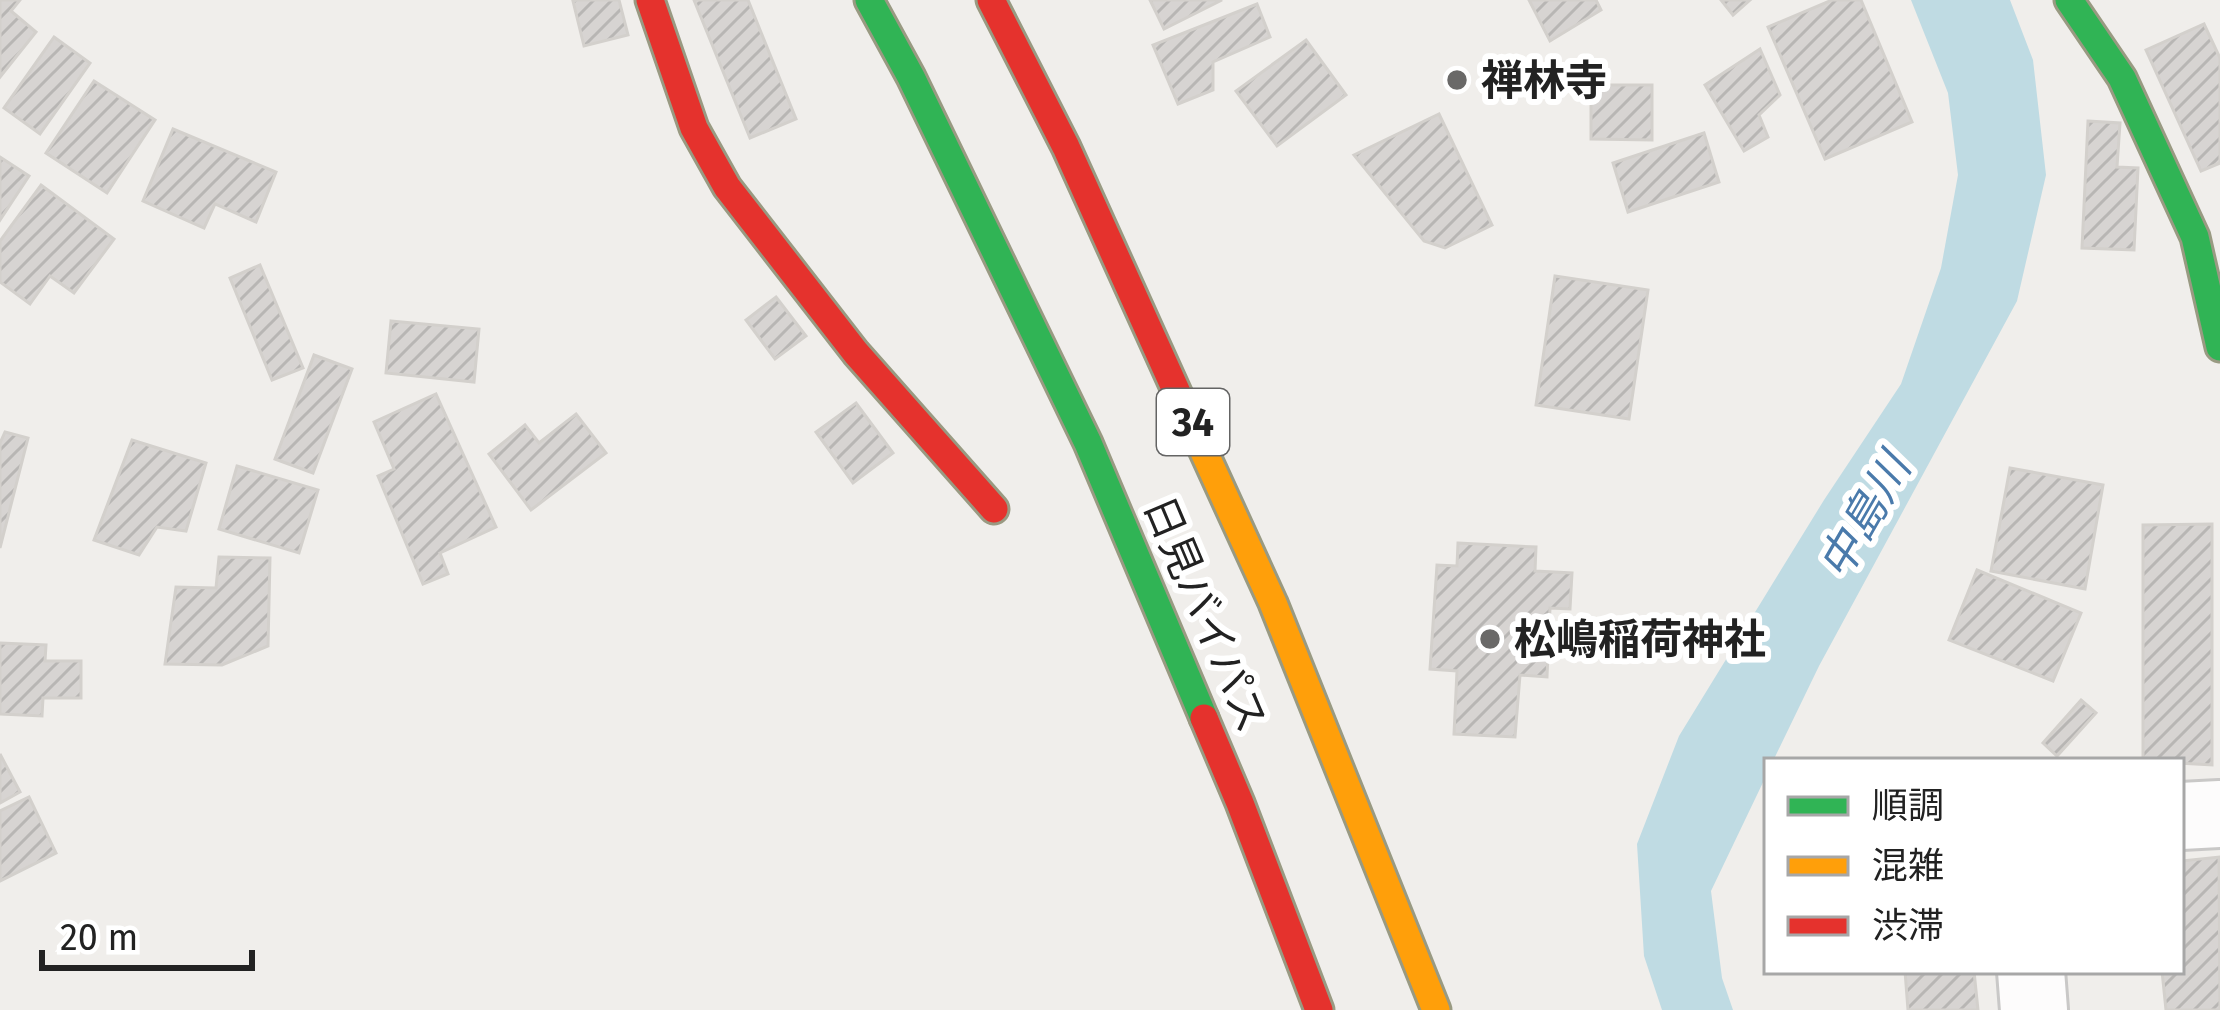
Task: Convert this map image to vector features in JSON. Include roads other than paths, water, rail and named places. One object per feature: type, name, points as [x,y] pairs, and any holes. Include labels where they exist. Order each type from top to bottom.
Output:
[{"type":"main road","points":[[650,0],[694,128],[728,187],[856,353],[994,509]]},
{"type":"main road","name":"日見バイパス","points":[[869,0],[1088,443],[1240,803],[1319,1010]]},
{"type":"main road","name":"日見バイパス","points":[[991,0],[1066,147],[1273,603],[1436,1010]]},
{"type":"main road","points":[[2069,0],[2122,79],[2208,236],[2220,347]]},
{"type":"street","points":[[2184,816],[2220,814]]},
{"type":"street","points":[[2031,974],[2034,1010]]},
{"type":"water","name":"中島川","points":[[1911,0],[2010,0],[2033,60],[2046,175],[2017,301],[1819,666],[1774,758],[1764,758],[1764,780],[1711,891],[1722,978],[1733,1010],[1662,1010],[1644,956],[1637,844],[1679,736],[1901,384],[1941,268],[1958,175],[1948,93]]},
{"type":"place","name":"禅林寺","points":[[1457,80]]},
{"type":"place","name":"松嶋稲荷神社","points":[[1490,639]]}]
